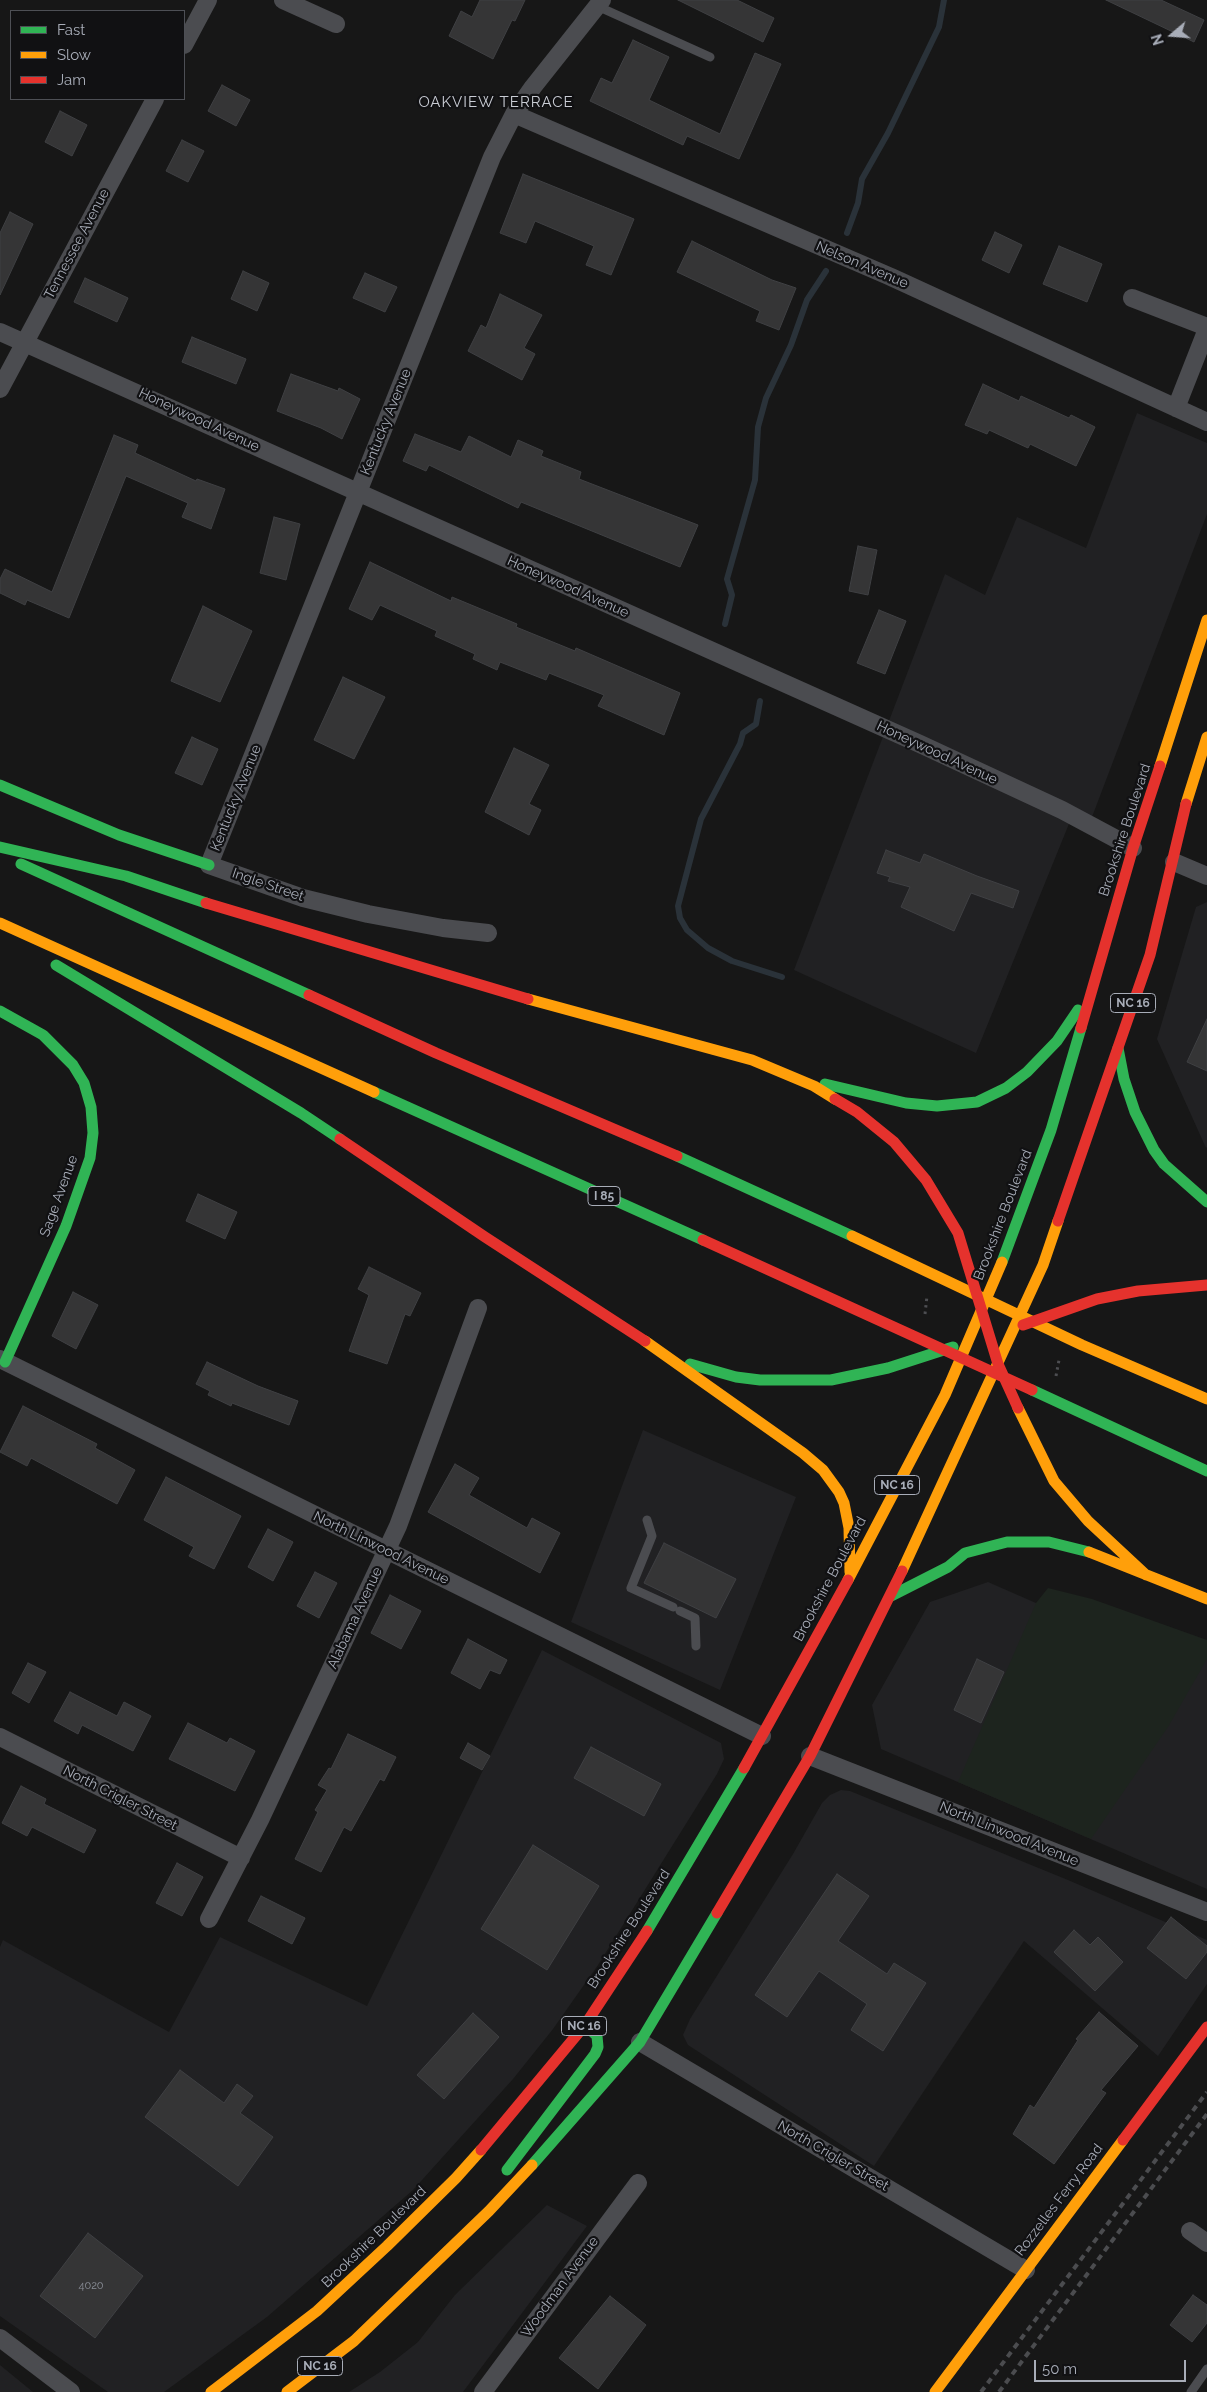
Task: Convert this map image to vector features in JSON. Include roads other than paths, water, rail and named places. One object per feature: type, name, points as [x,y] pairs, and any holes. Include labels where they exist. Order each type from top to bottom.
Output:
[{"type":"main road","name":"Brookshire Boulevard","points":[[211,2392],[317,2311],[387,2246],[456,2178],[527,2097],[585,2024],[660,1912],[762,1736],[850,1576],[945,1395],[1008,1248],[1051,1130],[1133,848],[1207,620]]},
{"type":"main road","name":"NC 16","points":[[287,2392],[354,2341],[460,2240],[557,2138],[640,2042],[810,1756],[891,1596],[1043,1265],[1150,955],[1174,862],[1189,792],[1207,737]]},
{"type":"main road","name":"Ingle Street","points":[[0,785],[119,835],[210,865]]},
{"type":"main road","points":[[0,847],[126,876],[247,917],[582,1015],[752,1060],[792,1076],[857,1112],[894,1142],[926,1180],[958,1233],[988,1337],[998,1364],[1030,1435],[1054,1481],[1082,1515],[1146,1575]]},
{"type":"main road","points":[[0,855],[427,1049],[691,1162],[917,1266],[1082,1345],[1207,1399]]},
{"type":"main road","name":"I 85","points":[[0,924],[611,1199],[779,1272],[1207,1471]]},
{"type":"main road","points":[[0,930],[34,951]]},
{"type":"main road","points":[[50,961],[301,1113],[485,1237],[666,1354],[740,1410],[802,1453],[823,1470],[844,1503],[849,1528],[850,1576]]},
{"type":"main road","points":[[792,1076],[906,1103],[937,1106],[977,1102],[1006,1088],[1027,1072],[1058,1041],[1093,988]]},
{"type":"main road","name":"Sage Avenue","points":[[0,1011],[43,1035],[73,1065],[84,1083],[92,1107],[94,1133],[90,1158],[66,1226],[2,1364]]},
{"type":"main road","points":[[1118,1046],[1124,1080],[1135,1112],[1154,1150],[1164,1164],[1207,1202]]},
{"type":"main road","points":[[666,1354],[718,1373],[760,1380],[831,1380],[888,1368],[988,1337],[1097,1299],[1138,1291],[1207,1285]]},
{"type":"main road","points":[[891,1596],[948,1566],[965,1554],[1007,1542],[1049,1542],[1086,1551],[1207,1599]]},
{"type":"main road","points":[[460,2240],[496,2186],[595,2054],[598,2047],[597,2036],[585,2024]]},
{"type":"main road","name":"Rozzelles Ferry Road","points":[[934,2392],[1207,2027]]},
{"type":"street","points":[[185,43],[208,0]]},
{"type":"street","points":[[283,0],[336,24]]},
{"type":"street","name":"Kentucky Avenue","points":[[210,865],[492,157],[514,114],[600,3]]},
{"type":"street","name":"Tennessee Avenue","points":[[0,389],[154,100]]},
{"type":"street","name":"Nelson Avenue","points":[[514,114],[891,277],[1207,422]]},
{"type":"street","points":[[1132,298],[1207,328],[1176,408]]},
{"type":"street","name":"Honeywood Avenue","points":[[0,332],[133,389],[920,744],[1062,810],[1133,848]]},
{"type":"street","points":[[1174,862],[1207,876]]},
{"type":"street","name":"Ingle Street","points":[[210,865],[303,898],[368,914],[443,928],[488,933]]},
{"type":"street","name":"Alabama Avenue","points":[[209,1919],[241,1858],[398,1526],[478,1308]]},
{"type":"street","name":"North Linwood Avenue","points":[[2,1364],[588,1648],[762,1736]]},
{"type":"street","name":"North Crigler Street","points":[[0,1737],[241,1858]]},
{"type":"street","name":"North Linwood Avenue","points":[[810,1756],[1207,1912]]},
{"type":"street","name":"North Crigler Street","points":[[640,2042],[1026,2270]]},
{"type":"street","name":"Woodman Avenue","points":[[483,2392],[638,2183]]},
{"type":"street","points":[[1190,2231],[1207,2243]]},
{"type":"street","points":[[0,2338],[71,2392]]},
{"type":"lane","points":[[600,3],[710,57]]},
{"type":"lane","points":[[647,1520],[652,1536],[631,1588],[695,1618],[696,1646]]},
{"type":"lane","points":[[1191,2392],[1207,2368]]},
{"type":"waterway","points":[[847,233],[858,203],[862,179],[888,133],[939,27],[944,0]]},
{"type":"waterway","points":[[725,624],[732,595],[727,579],[755,480],[758,427],[766,398],[791,345],[807,300],[826,271]]},
{"type":"waterway","points":[[760,701],[756,724],[743,733],[740,744],[701,819],[678,906],[680,918],[687,930],[708,948],[732,961],[782,977]]},
{"type":"railway","points":[[981,2392],[1207,2092]]},
{"type":"railway","points":[[999,2392],[1207,2114]]},
{"type":"district","name":"OAKVIEW TERRACE","points":[[496,102]]}]
